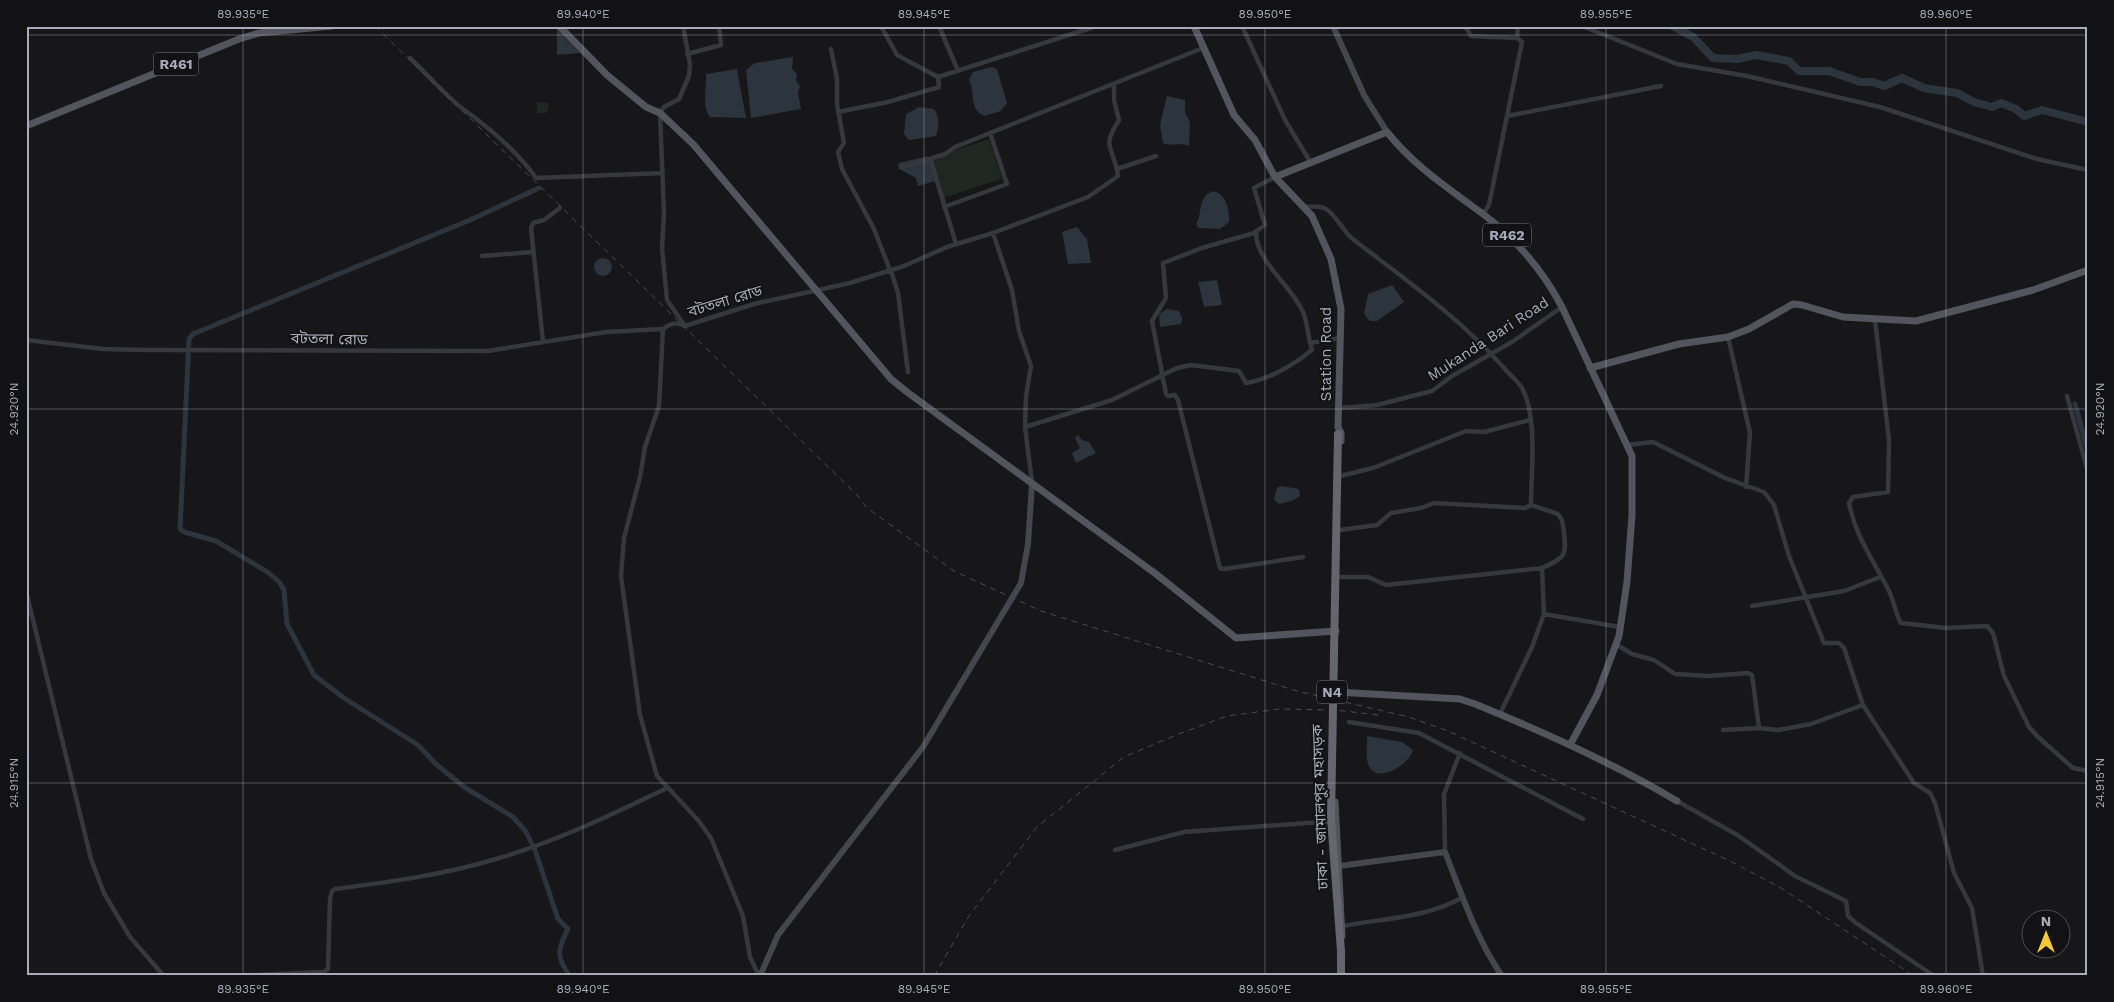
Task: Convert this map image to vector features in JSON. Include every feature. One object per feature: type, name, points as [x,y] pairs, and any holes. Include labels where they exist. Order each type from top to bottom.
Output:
[{"type":"highway","name":"ঢাকা - জামালপুর মহাসড়ক","points":[[1338,430],[1331,818],[1341,976]]},
{"type":"main road","name":"R461","points":[[26,126],[239,39],[259,33],[332,26]]},
{"type":"main road","points":[[560,26],[607,76],[646,107],[660,113],[693,144],[891,379],[1156,574],[1236,638],[1336,631]]},
{"type":"main road","name":"Station Road","points":[[1194,26],[1234,115],[1255,140],[1275,177],[1312,216],[1331,259],[1341,309],[1338,430],[1342,433],[1336,631],[1335,820],[1343,926],[1340,951]]},
{"type":"main road","points":[[1275,177],[1387,132],[1364,95],[1332,26]]},
{"type":"main road","name":"R462","points":[[1387,132],[1412,161],[1460,200],[1483,214],[1522,249],[1550,284],[1590,368]]},
{"type":"main road","points":[[1570,745],[1597,695],[1617,645],[1627,582],[1632,514],[1632,456],[1590,368],[1679,344],[1728,337],[1749,329],[1793,304],[1843,318],[1916,321],[2033,290],[2088,270]]},
{"type":"main road","points":[[759,976],[778,935],[922,746],[1001,618],[1025,572],[1032,484]]},
{"type":"main road","points":[[1336,692],[1460,700],[1500,714],[1570,745],[1649,784],[1677,801]]},
{"type":"main road","points":[[1338,866],[1445,852],[1487,953],[1502,976]]},
{"type":"street","points":[[683,26],[690,64],[686,84],[678,99],[664,107],[660,113],[663,173],[662,248],[667,300],[685,326]]},
{"type":"street","points":[[687,54],[721,45],[719,26]]},
{"type":"street","points":[[881,26],[897,55],[938,77],[1098,26]]},
{"type":"street","points":[[939,26],[958,71]]},
{"type":"street","points":[[1242,26],[1285,120],[1311,163]]},
{"type":"street","points":[[1465,26],[1471,36],[1517,38],[1522,42],[1489,205],[1483,214]]},
{"type":"street","points":[[1517,38],[1518,26]]},
{"type":"street","points":[[1582,26],[1677,64],[1747,76],[1880,107],[2005,149],[2088,170]]},
{"type":"street","points":[[902,167],[931,160],[955,147],[1203,48]]},
{"type":"street","points":[[831,49],[837,79],[838,112],[844,143],[838,152],[842,169],[874,229],[898,293],[908,372]]},
{"type":"street","points":[[410,58],[462,108],[494,132],[520,155],[536,178],[663,173]]},
{"type":"street","points":[[838,112],[888,102],[939,87],[938,77]]},
{"type":"street","points":[[1114,85],[1114,100],[1119,120],[1109,135],[1108,144],[1117,169],[1156,156]]},
{"type":"street","points":[[1507,116],[1661,86]]},
{"type":"street","points":[[944,207],[1006,184],[990,133]]},
{"type":"street","points":[[931,160],[956,244]]},
{"type":"street","name":"বটতলা রোড","points":[[26,340],[104,349],[343,352],[488,351],[606,332],[663,329],[670,324],[679,323],[685,326],[754,304],[904,266],[956,244],[993,233],[1088,197],[1118,176],[1117,169]]},
{"type":"street","points":[[1275,177],[1254,188],[1265,225],[1256,231],[1163,263],[1166,298],[1152,321],[1166,394],[1168,396],[1177,396],[1220,568],[1224,569],[1303,557]]},
{"type":"street","points":[[1303,207],[1325,208],[1334,216],[1353,240],[1377,256],[1414,288],[1454,318],[1491,352],[1521,386],[1526,398],[1530,420],[1531,505]]},
{"type":"street","points":[[543,341],[531,228],[533,223],[544,220],[560,208]]},
{"type":"street","points":[[1025,427],[1112,400],[1161,374],[1191,365],[1239,371],[1246,383],[1258,381],[1297,362],[1312,350],[1303,312],[1272,269],[1259,246],[1256,231]]},
{"type":"street","points":[[993,233],[1012,290],[1019,332],[1031,366],[1026,396],[1025,427],[1032,484]]},
{"type":"street","points":[[482,256],[533,252]]},
{"type":"street","name":"Mukanda Bari Road","points":[[1340,408],[1377,405],[1432,391],[1491,352],[1512,342],[1562,307]]},
{"type":"street","points":[[1875,320],[1888,440],[1888,492],[1853,497],[1848,502],[1853,524],[1862,544],[1889,591],[1901,623],[1946,628],[1987,626],[1994,633],[2004,676],[2030,727],[2037,736],[2077,770],[2088,771]]},
{"type":"street","points":[[663,329],[659,406],[645,447],[640,477],[624,538],[621,576],[640,714],[657,776],[698,820],[718,852],[743,916],[750,957],[759,976]]},
{"type":"street","points":[[1728,337],[1750,433],[1746,487]]},
{"type":"street","points":[[1310,343],[1341,338]]},
{"type":"street","points":[[2067,396],[2088,472]]},
{"type":"street","points":[[1340,476],[1373,468],[1466,431],[1484,432],[1507,428],[1530,420]]},
{"type":"street","points":[[1627,445],[1653,442],[1746,487],[1764,492],[1774,505],[1789,556],[1824,643],[1839,643],[1844,648],[1863,705],[1914,783],[1930,793],[1935,803],[1954,873],[1972,908],[1984,976]]},
{"type":"street","points":[[1338,576],[1368,577],[1386,585],[1542,568],[1559,560],[1566,552],[1563,522],[1555,511],[1531,505],[1525,508],[1434,503],[1421,508],[1390,513],[1377,525],[1340,530]]},
{"type":"street","points":[[1500,714],[1532,647],[1544,614],[1542,568]]},
{"type":"street","points":[[1752,606],[1844,591],[1880,577]]},
{"type":"street","points":[[26,591],[91,859],[104,893],[130,937],[164,976]]},
{"type":"street","points":[[1544,614],[1620,627]]},
{"type":"street","points":[[1617,645],[1632,654],[1654,660],[1675,674],[1752,675],[1759,728]]},
{"type":"street","points":[[1723,730],[1759,728],[1778,730],[1811,724],[1863,705]]},
{"type":"street","points":[[1349,722],[1419,733],[1583,819]]},
{"type":"street","points":[[1445,852],[1444,794],[1460,754]]},
{"type":"street","points":[[232,976],[324,972],[328,969],[330,900],[332,891],[335,889],[416,878],[495,860],[575,831],[667,788]]},
{"type":"street","points":[[1677,801],[1739,836],[1795,876],[1846,902],[1848,916],[1856,923],[1934,976]]},
{"type":"street","points":[[1114,850],[1184,832],[1335,820]]},
{"type":"street","points":[[1343,926],[1410,916],[1451,904],[1463,897]]},
{"type":"shaded area","points":[[557,30],[580,53],[557,55]]},
{"type":"shaded area","points":[[793,57],[792,69],[797,74],[796,81],[800,86],[798,93],[801,109],[751,118],[746,70],[755,63]]},
{"type":"shaded area","points":[[992,67],[997,69],[1007,103],[1001,111],[984,116],[979,113],[974,105],[969,80],[973,72]]},
{"type":"shaded area","points":[[737,69],[746,118],[710,117],[707,113],[705,102],[706,74]]},
{"type":"shaded area","points":[[1167,96],[1185,100],[1185,112],[1190,123],[1189,146],[1163,143],[1160,125]]},
{"type":"shaded area","points":[[537,102],[549,103],[547,113],[537,113]]},
{"type":"shaded area","points":[[919,107],[934,109],[938,119],[937,133],[936,136],[909,140],[904,134],[906,114]]},
{"type":"shaded area","points":[[989,139],[1002,179],[942,198],[929,159]]},
{"type":"shaded area","points":[[929,156],[935,181],[918,186],[916,178],[899,169],[898,163]]},
{"type":"shaded area","points":[[1213,191],[1224,199],[1229,213],[1229,222],[1220,229],[1198,228],[1196,224],[1202,201]]},
{"type":"shaded area","points":[[1077,227],[1087,239],[1091,263],[1068,264],[1062,232]]},
{"type":"shaded area","points":[[603,258],[609,261],[612,267],[609,273],[603,276],[597,273],[594,267],[597,261]]},
{"type":"shaded area","points":[[1217,280],[1222,305],[1204,307],[1198,282]]},
{"type":"shaded area","points":[[1392,285],[1404,302],[1377,321],[1370,321],[1364,314],[1368,294]]},
{"type":"shaded area","points":[[1167,309],[1179,311],[1182,318],[1181,324],[1160,327],[1159,314]]},
{"type":"shaded area","points":[[1078,435],[1082,440],[1089,442],[1096,453],[1076,463],[1072,453],[1080,448],[1075,438]]},
{"type":"shaded area","points":[[1281,486],[1299,489],[1300,496],[1292,501],[1279,504],[1274,499],[1277,488]]},
{"type":"shaded area","points":[[1367,736],[1402,742],[1413,750],[1399,767],[1385,773],[1378,773],[1372,770],[1368,764]]},
{"type":"waterway","points":[[1672,26],[1693,37],[1713,58],[1737,59],[1756,55],[1789,61],[1799,71],[1829,71],[1860,82],[1873,82],[1884,86],[1902,78],[1924,88],[1957,93],[1974,102],[1992,107],[2001,103],[2016,109],[2024,116],[2042,110],[2088,122]]},
{"type":"waterway","points":[[539,188],[470,220],[193,334],[189,339],[180,529],[184,532],[216,541],[269,573],[280,583],[284,590],[287,624],[314,675],[344,698],[418,745],[436,764],[464,787],[513,817],[526,832],[535,850],[558,919],[568,929],[560,948],[560,958],[570,976]]},
{"type":"waterway","points":[[2075,404],[2088,452]]},
{"type":"railway","points":[[375,26],[856,494],[866,507],[954,571],[1041,611],[1297,691],[1409,717],[1448,731],[1730,861],[1781,888],[1914,976]]},
{"type":"railway","points":[[934,976],[969,916],[1037,827],[1124,757],[1227,716],[1279,709],[1335,710],[1378,715]]}]
